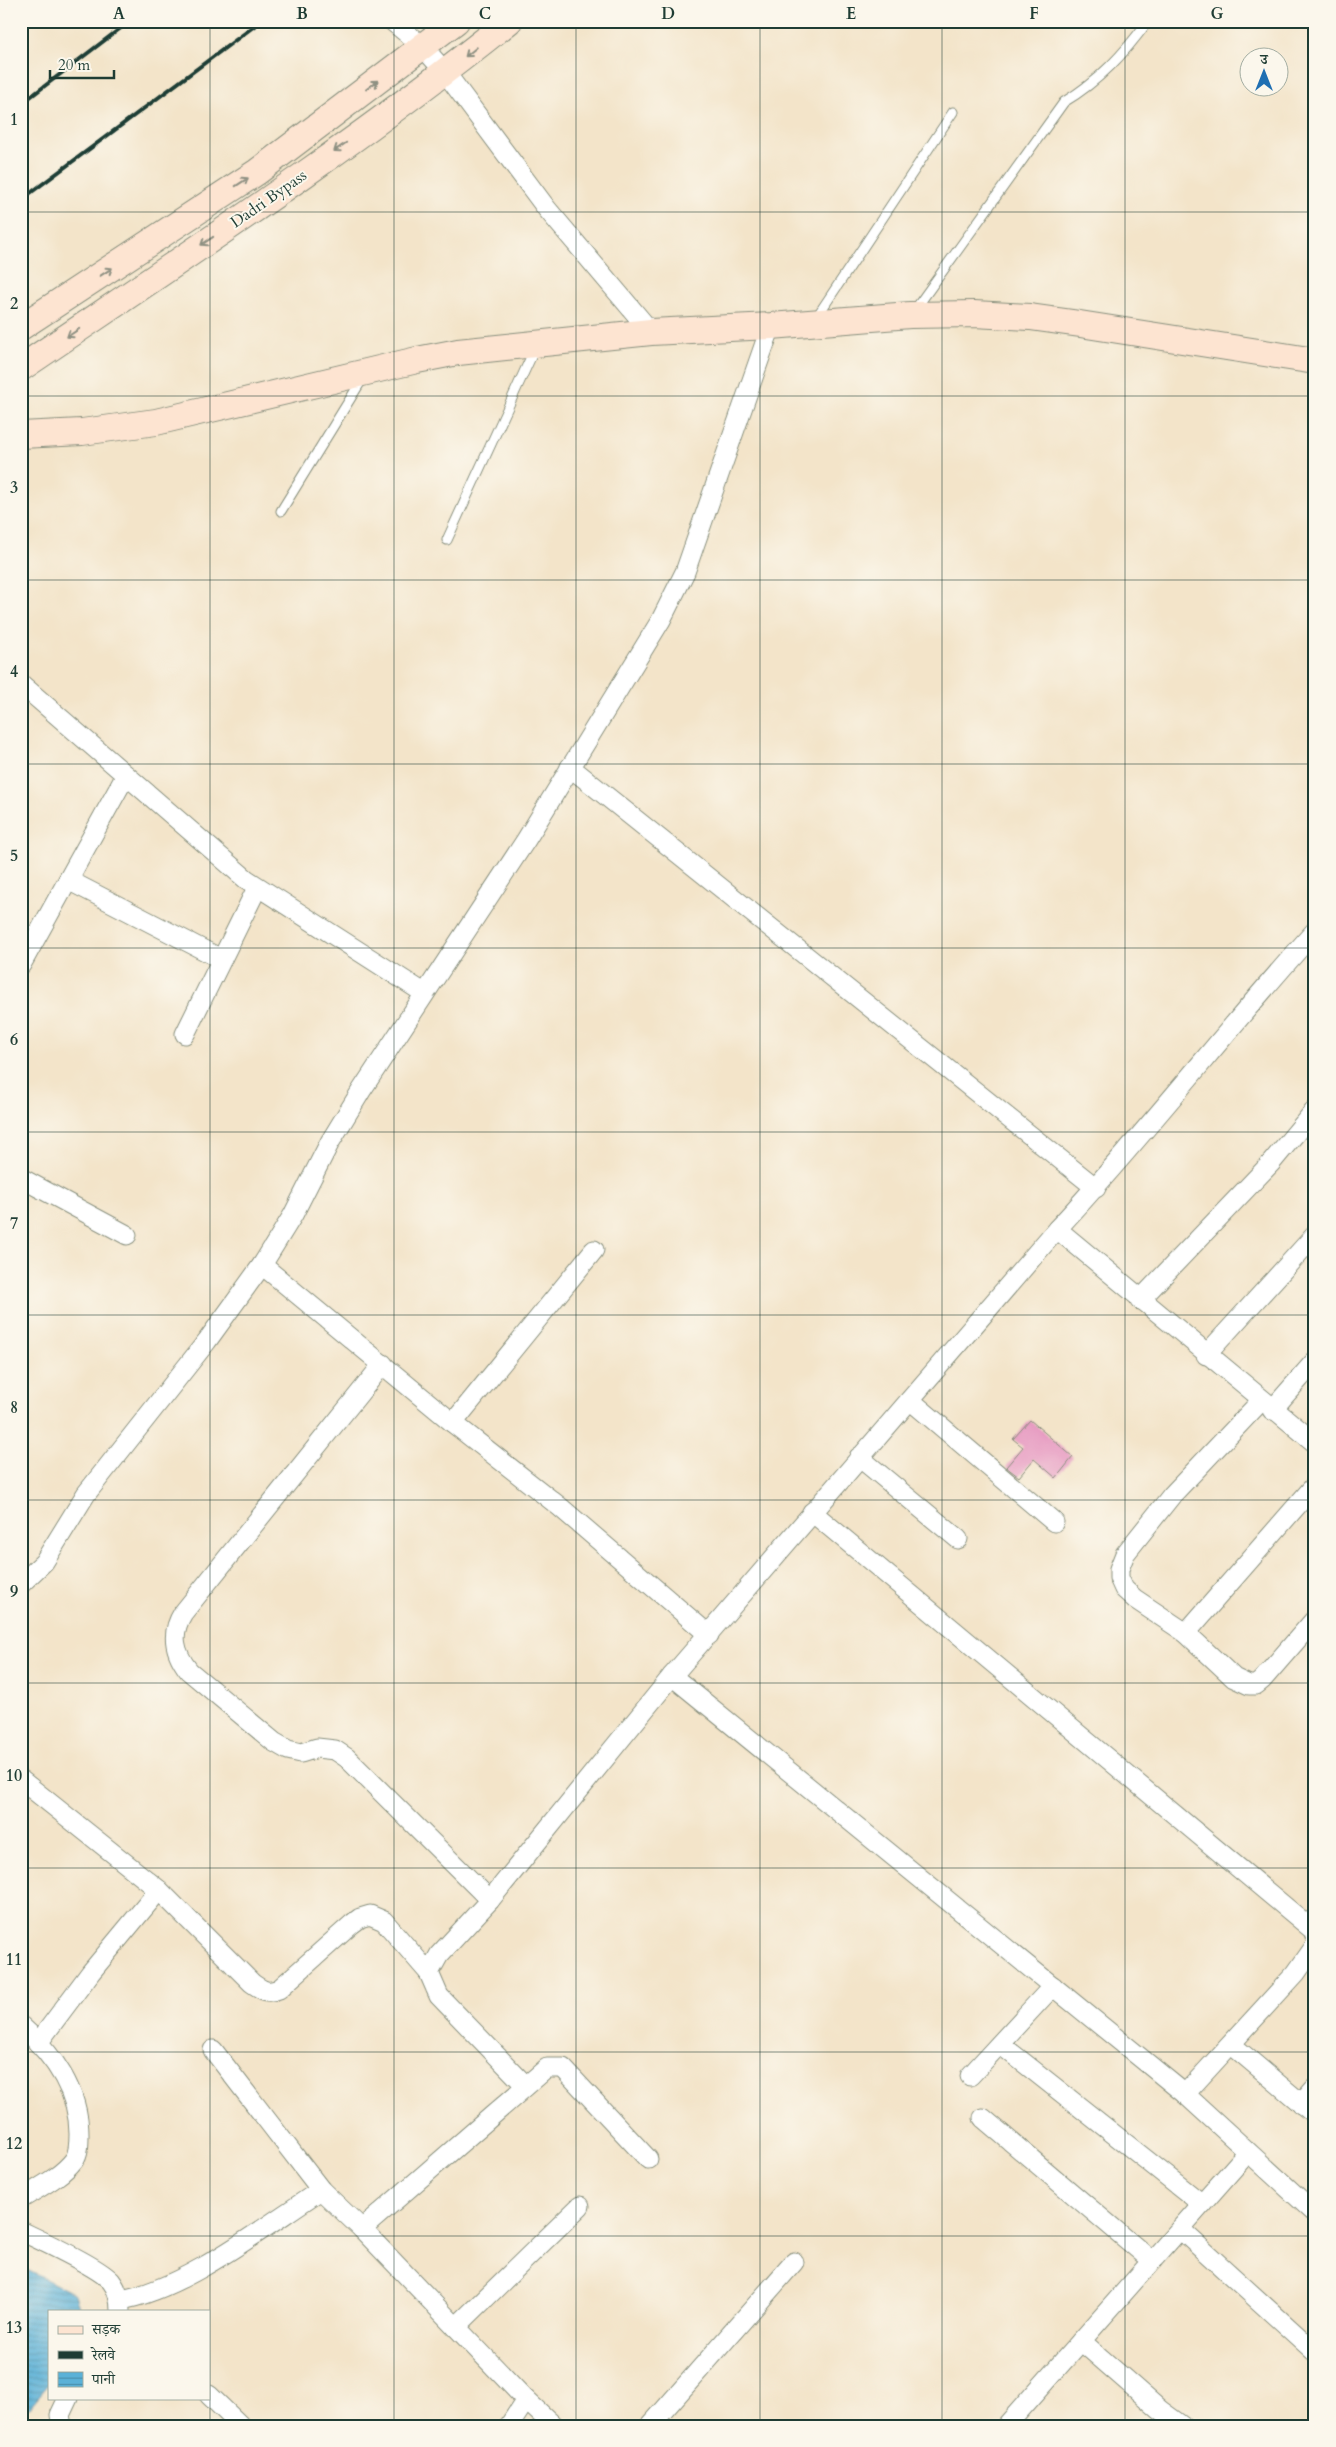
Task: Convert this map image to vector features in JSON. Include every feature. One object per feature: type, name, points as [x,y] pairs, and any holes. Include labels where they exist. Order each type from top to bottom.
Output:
[{"type":"street","points":[[392,21],[422,46],[445,72],[547,209],[651,332]]},
{"type":"street","name":"Dadri Bypass","points":[[21,327],[257,172],[456,21]]},
{"type":"street","name":"Dadri Bypass","points":[[21,368],[230,226],[445,72],[510,21]]},
{"type":"street","points":[[21,435],[82,432],[156,422],[458,352],[651,332],[771,326],[910,315],[974,314],[1030,317],[1315,361]]},
{"type":"street","points":[[21,1584],[44,1562],[86,1494],[207,1341],[262,1265],[293,1215],[339,1128],[424,994],[526,840],[675,595],[720,476],[771,326]]},
{"type":"street","points":[[21,684],[257,888],[424,994]]},
{"type":"street","points":[[570,767],[1096,1188]]},
{"type":"street","points":[[21,965],[126,775]]},
{"type":"street","points":[[68,880],[221,959]]},
{"type":"street","points":[[186,1034],[257,888]]},
{"type":"street","points":[[430,1973],[439,1955],[490,1900],[672,1676],[1057,1229],[1096,1188],[1253,1000],[1315,931]]},
{"type":"street","points":[[1140,1300],[1271,1163],[1315,1110]]},
{"type":"street","points":[[21,1178],[127,1235]]},
{"type":"street","points":[[1057,1229],[1206,1355],[1315,1443]]},
{"type":"street","points":[[1206,1355],[1315,1235]]},
{"type":"street","points":[[453,1423],[594,1250]]},
{"type":"street","points":[[262,1265],[453,1423],[560,1507],[709,1635]]},
{"type":"street","points":[[1315,1360],[1172,1496],[1126,1554],[1119,1569],[1119,1578],[1124,1589],[1186,1633],[1234,1678],[1248,1685],[1256,1685],[1262,1680],[1315,1618]]},
{"type":"street","points":[[383,1364],[183,1613],[176,1625],[174,1639],[178,1658],[189,1671],[274,1742],[288,1750],[301,1753],[317,1748],[335,1750],[347,1758],[490,1900]]},
{"type":"street","points":[[910,1400],[1054,1522]]},
{"type":"street","points":[[859,1457],[958,1538]]},
{"type":"street","points":[[1186,1633],[1315,1485]]},
{"type":"street","points":[[812,1512],[1314,1935],[1296,1973],[1232,2045],[1185,2094]]},
{"type":"street","points":[[672,1676],[1185,2094],[1315,2213]]},
{"type":"street","points":[[21,1780],[160,1890],[252,1983],[264,1991],[272,1992],[278,1989],[360,1918],[370,1915],[384,1921],[430,1973],[439,1996],[526,2086]]},
{"type":"street","points":[[38,2043],[91,1972],[160,1890]]},
{"type":"street","points":[[970,2076],[1053,1986]]},
{"type":"street","points":[[21,2026],[63,2073],[73,2095],[79,2118],[78,2150],[74,2160],[60,2173],[21,2199]]},
{"type":"street","points":[[1000,2044],[1202,2204]]},
{"type":"street","points":[[1232,2045],[1308,2110],[1315,2088]]},
{"type":"street","points":[[213,2050],[321,2190],[362,2229],[526,2400],[554,2426]]},
{"type":"street","points":[[362,2229],[547,2068],[563,2068],[648,2159]]},
{"type":"street","points":[[984,2118],[1152,2260]]},
{"type":"street","points":[[1006,2426],[1248,2152]]},
{"type":"street","points":[[21,2231],[98,2272],[109,2280],[120,2305],[149,2294],[192,2272],[321,2190]]},
{"type":"street","points":[[456,2327],[580,2206]]},
{"type":"street","points":[[1180,2229],[1315,2352]]},
{"type":"street","points":[[650,2426],[794,2262]]},
{"type":"street","points":[[1081,2342],[1160,2410],[1182,2426]]},
{"type":"street","points":[[210,2396],[241,2426]]},
{"type":"street","points":[[62,2426],[60,2422],[61,2410],[67,2400]]},
{"type":"street","points":[[509,2426],[526,2400]]},
{"type":"lane","points":[[910,315],[1064,102],[1085,89],[1108,70],[1148,21]]},
{"type":"lane","points":[[813,322],[953,112]]},
{"type":"lane","points":[[446,540],[537,344]]},
{"type":"lane","points":[[281,511],[366,373]]},
{"type":"water","points":[[21,2267],[75,2294],[80,2310],[48,2310],[48,2385],[31,2405],[21,2413]]},
{"type":"building","points":[[1030,1420],[1073,1457],[1056,1478],[1034,1459],[1019,1477],[1006,1467],[1023,1447],[1013,1439]]},
{"type":"railway","points":[[21,104],[130,21]]},
{"type":"railway","points":[[21,200],[261,21]]}]
